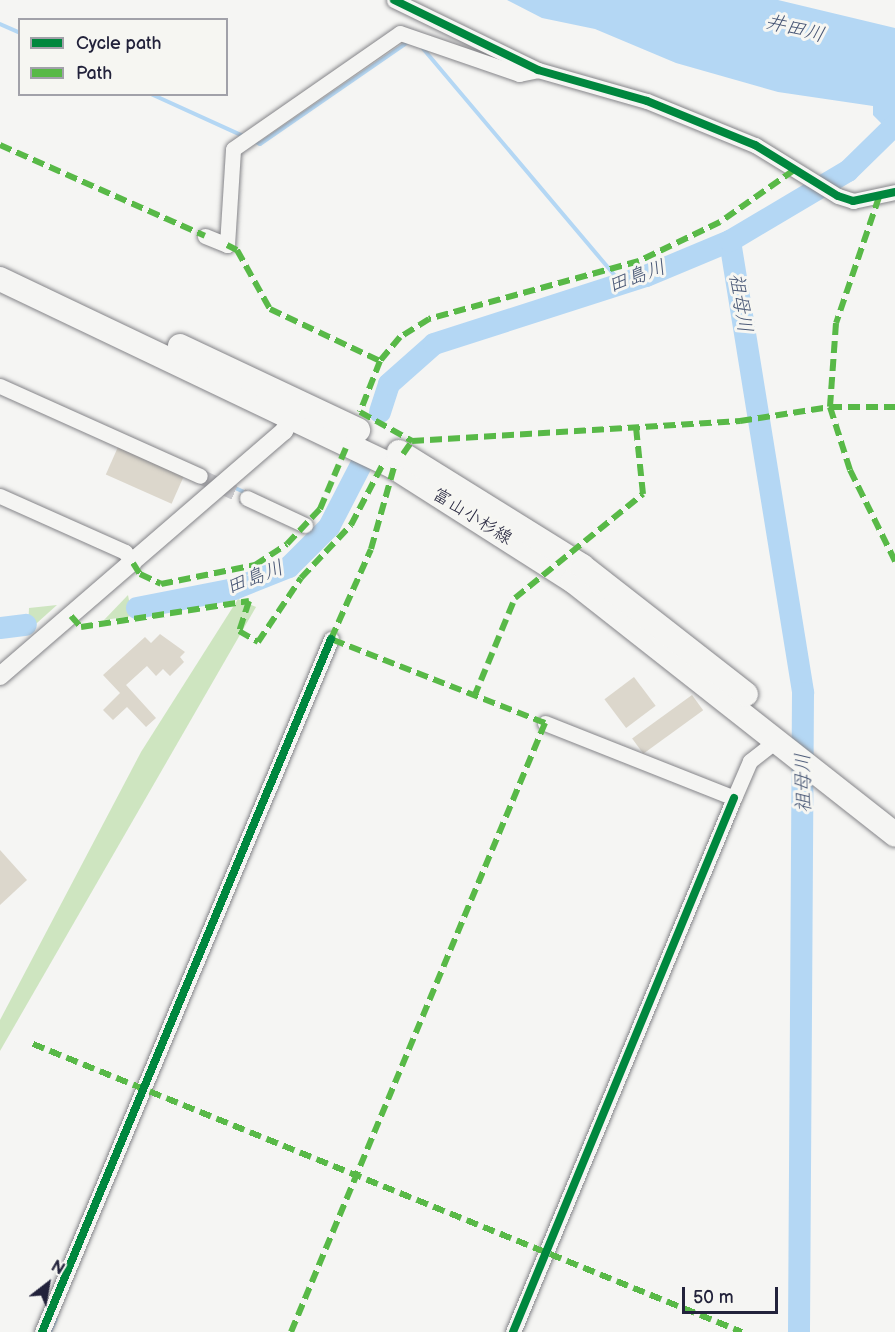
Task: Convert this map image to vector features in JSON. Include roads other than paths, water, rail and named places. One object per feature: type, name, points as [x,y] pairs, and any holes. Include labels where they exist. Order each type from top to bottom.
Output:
[{"type":"main road","name":"富山小杉線","points":[[0,263],[295,409]]},
{"type":"main road","name":"富山小杉線","points":[[0,279],[403,454],[582,566],[784,738],[895,815]]},
{"type":"main road","name":"富山小杉線","points":[[816,760],[895,834]]},
{"type":"street","points":[[394,0],[538,70],[647,101],[755,145],[838,196],[853,201],[895,192]]},
{"type":"street","points":[[205,236],[227,245],[233,148],[400,33],[519,74],[538,70]]},
{"type":"street","points":[[0,386],[200,476]]},
{"type":"street","points":[[0,676],[284,431],[295,409]]},
{"type":"street","points":[[0,496],[125,552],[133,563]]},
{"type":"street","points":[[247,498],[305,525]]},
{"type":"street","points":[[42,1332],[331,639]]},
{"type":"street","points":[[545,723],[734,798]]},
{"type":"street","points":[[513,1332],[750,761],[784,738]]},
{"type":"water","name":"井田川","points":[[507,0],[778,0],[895,28],[895,123],[887,129],[873,115],[873,106],[778,92],[676,63],[595,29],[542,18]]},
{"type":"waterway","points":[[0,24],[18,32]]},
{"type":"waterway","points":[[253,140],[260,144],[408,42]]},
{"type":"waterway","points":[[420,45],[621,283]]},
{"type":"waterway","points":[[155,96],[243,136]]},
{"type":"waterway","name":"田島川","points":[[380,412],[389,384],[434,344],[646,276],[730,241],[848,171],[895,125]]},
{"type":"waterway","name":"祖母川","points":[[730,241],[803,693],[799,1332]]},
{"type":"waterway","name":"田島川","points":[[137,608],[234,589],[289,567],[329,527],[360,467]]},
{"type":"waterway","points":[[203,473],[218,480]]},
{"type":"waterway","points":[[231,486],[248,494]]},
{"type":"waterway","name":"田島川","points":[[0,628],[26,625]]},
{"type":"waterway","points":[[50,1332],[56,1319]]},
{"type":"tunnel","points":[[200,476],[247,498]]}]
